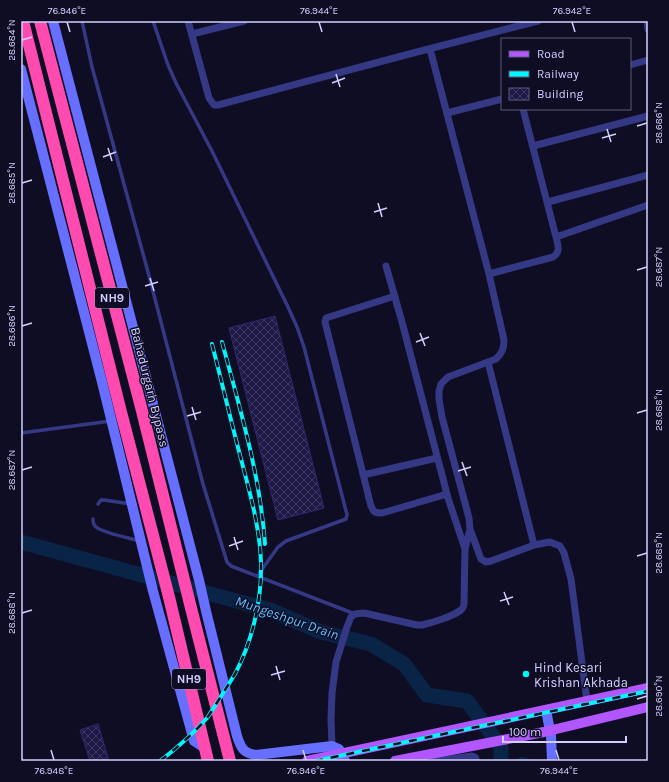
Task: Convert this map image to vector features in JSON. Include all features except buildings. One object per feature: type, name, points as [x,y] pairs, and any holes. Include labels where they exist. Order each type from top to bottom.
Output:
[{"type":"highway","name":"NH9","points":[[23,21],[169,597],[205,756]]},
{"type":"highway","name":"Bahadurgarh Bypass","points":[[40,21],[80,150],[139,400],[231,760]]},
{"type":"highway","points":[[56,155],[80,150]]},
{"type":"main road","points":[[53,21],[80,150],[200,580],[206,611],[241,749],[249,754],[256,755],[332,746],[338,749],[343,757]]},
{"type":"main road","points":[[21,69],[112,421],[153,592],[194,741],[205,756]]},
{"type":"main road","points":[[307,761],[343,757],[410,739],[648,688]]},
{"type":"main road","points":[[395,761],[547,731],[648,707]]},
{"type":"main road","points":[[544,710],[547,731],[551,736],[552,761]]},
{"type":"street","points":[[188,21],[209,98],[214,105],[538,21]]},
{"type":"street","points":[[192,34],[244,21]]},
{"type":"street","points":[[646,21],[648,28]]},
{"type":"street","points":[[430,48],[489,274],[504,340],[502,353],[496,359],[448,377],[441,384],[439,399],[442,417],[469,518],[470,529],[481,559],[486,562],[491,562],[534,545],[550,542],[560,546],[564,553],[571,579],[587,701]]},
{"type":"street","points":[[631,65],[648,60]]},
{"type":"street","points":[[447,113],[501,98]]},
{"type":"street","points":[[489,274],[552,257],[558,252],[548,202],[523,110]]},
{"type":"street","points":[[533,146],[648,116]]},
{"type":"street","points":[[548,202],[648,175]]},
{"type":"street","points":[[556,237],[648,204]]},
{"type":"street","points":[[386,266],[447,494],[465,549]]},
{"type":"street","points":[[395,296],[326,318],[325,322],[363,475],[372,508],[377,513],[382,513],[447,494]]},
{"type":"street","points":[[488,362],[534,545]]},
{"type":"street","points":[[363,475],[437,458]]},
{"type":"street","points":[[332,746],[332,693],[336,662],[351,617],[355,614],[364,613],[416,625],[427,624],[455,614],[462,609],[464,604],[465,549],[470,529]]},
{"type":"street","points":[[435,761],[472,756],[475,757],[477,761]]},
{"type":"lane","points":[[82,21],[92,67],[146,264],[203,484],[228,564],[355,614]]},
{"type":"lane","points":[[153,21],[168,65],[176,83],[212,151],[297,327],[304,347],[347,514],[346,519],[280,544],[258,575]]},
{"type":"lane","points":[[21,433],[112,421]]},
{"type":"lane","points":[[98,504],[101,500],[104,500],[132,505]]},
{"type":"lane","points":[[93,519],[94,526],[101,530],[141,541]]},
{"type":"waterway","name":"Mungeshpur Drain","points":[[21,542],[270,610],[321,632],[371,644],[404,664],[427,695],[467,701],[501,747],[501,761]]},
{"type":"waterway","points":[[515,761],[522,758],[532,761]]},
{"type":"railway","points":[[222,342],[254,467],[259,492],[265,544]]},
{"type":"railway","points":[[160,761],[185,741],[207,718],[235,674],[251,635],[260,591],[261,563],[257,524],[212,344]]},
{"type":"railway","points":[[315,761],[648,691]]},
{"type":"place","name":"Hind Kesari Krishan Akhada","points":[[526,674]]}]
